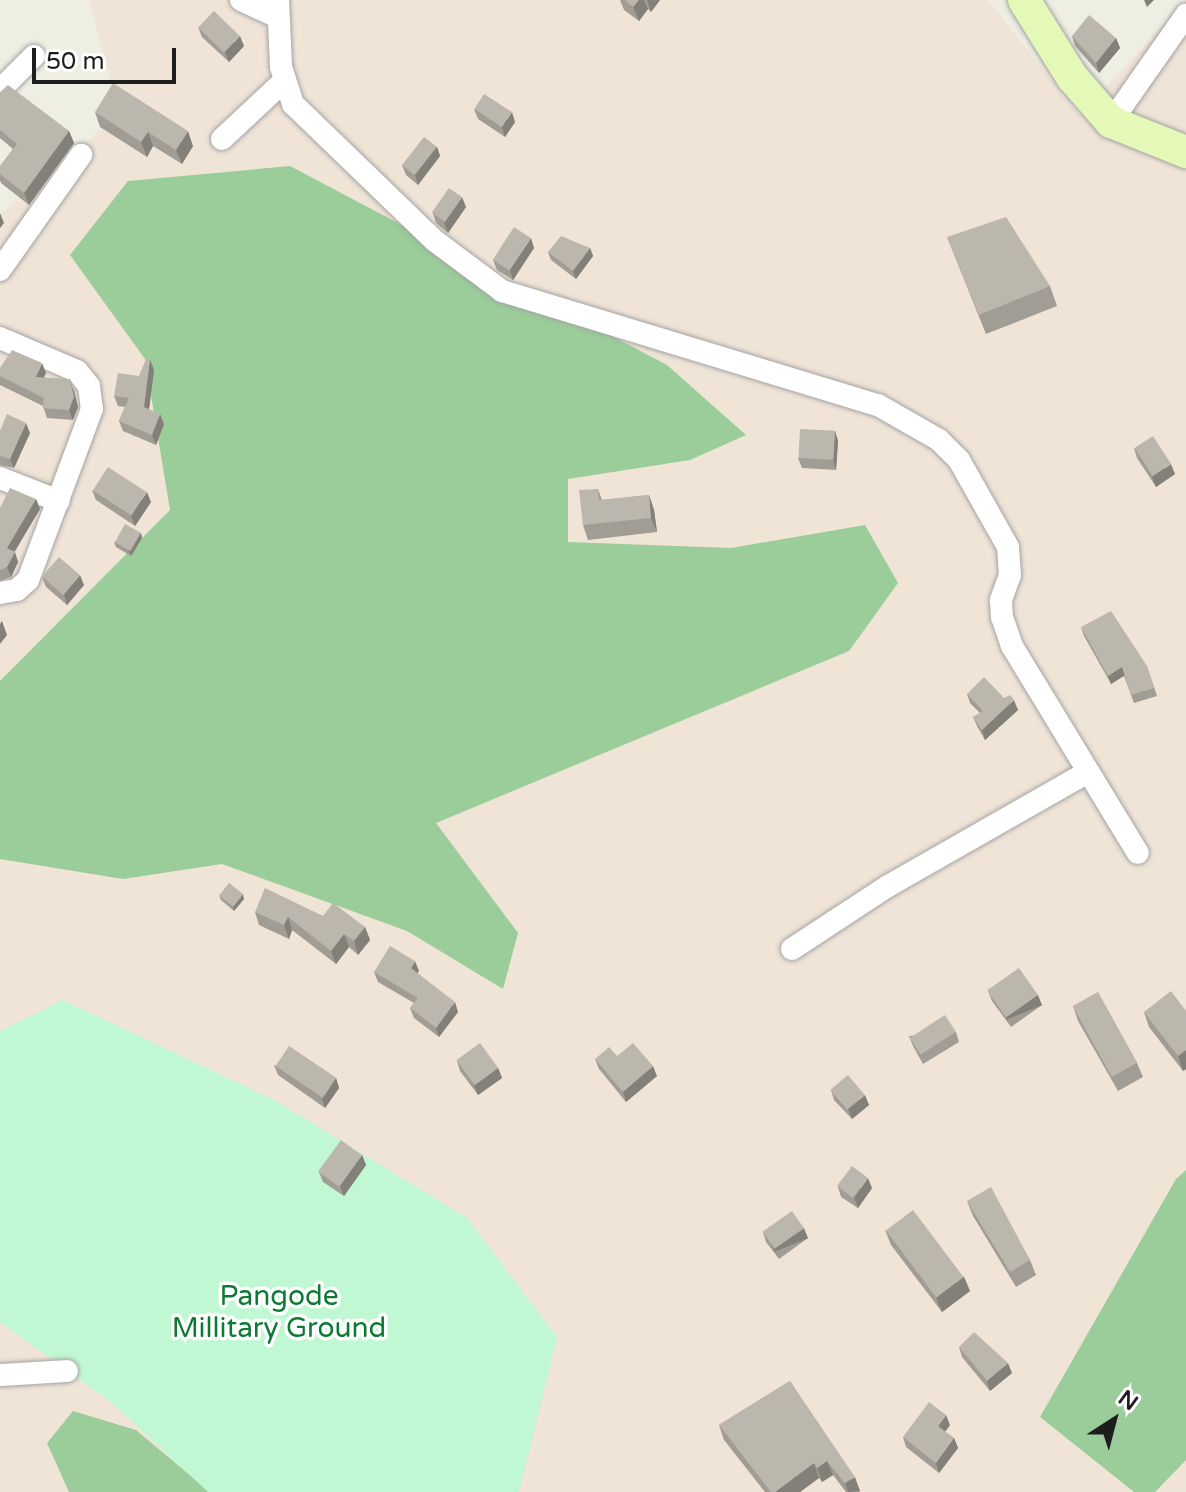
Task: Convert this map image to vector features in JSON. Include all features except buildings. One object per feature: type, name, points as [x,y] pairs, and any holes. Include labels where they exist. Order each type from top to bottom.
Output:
[{"type":"main road","points":[[1024,0],[1072,77],[1111,122],[1186,152]]},
{"type":"street","points":[[241,0],[278,9],[285,80],[293,104],[435,241],[502,291],[878,405],[939,440],[980,488],[1008,547],[1010,575],[1001,600],[1012,646],[1138,853]]},
{"type":"street","points":[[1111,122],[1186,15]]},
{"type":"street","points":[[0,90],[34,56]]},
{"type":"street","points":[[222,139],[285,80]]},
{"type":"street","points":[[0,270],[81,155]]},
{"type":"street","points":[[0,338],[59,360],[89,386],[92,409],[28,580],[17,590],[0,593]]},
{"type":"street","points":[[0,478],[59,501]]},
{"type":"street","points":[[792,949],[888,886],[1088,772]]},
{"type":"street","points":[[0,1375],[67,1371]]},
{"type":"shaded area","points":[[89,0],[988,0],[1080,116],[1186,0],[1186,1492],[0,1492],[0,215],[119,114]]},
{"type":"green space","points":[[290,166],[667,365],[746,435],[690,460],[568,479],[568,542],[731,548],[865,525],[898,583],[849,651],[436,823],[518,933],[503,989],[407,931],[222,864],[123,879],[0,859],[0,681],[170,510],[145,359],[70,255],[128,181]]},
{"type":"green space","name":"Pangode Millitary Ground","points":[[63,1000],[276,1101],[467,1218],[557,1337],[519,1492],[208,1492],[112,1403],[0,1322],[0,1031]]},
{"type":"green space","points":[[1186,1170],[1186,1460],[1155,1492],[1134,1492],[1040,1417],[1176,1179]]},
{"type":"green space","points":[[73,1411],[136,1430],[210,1492],[69,1492],[47,1443]]}]
